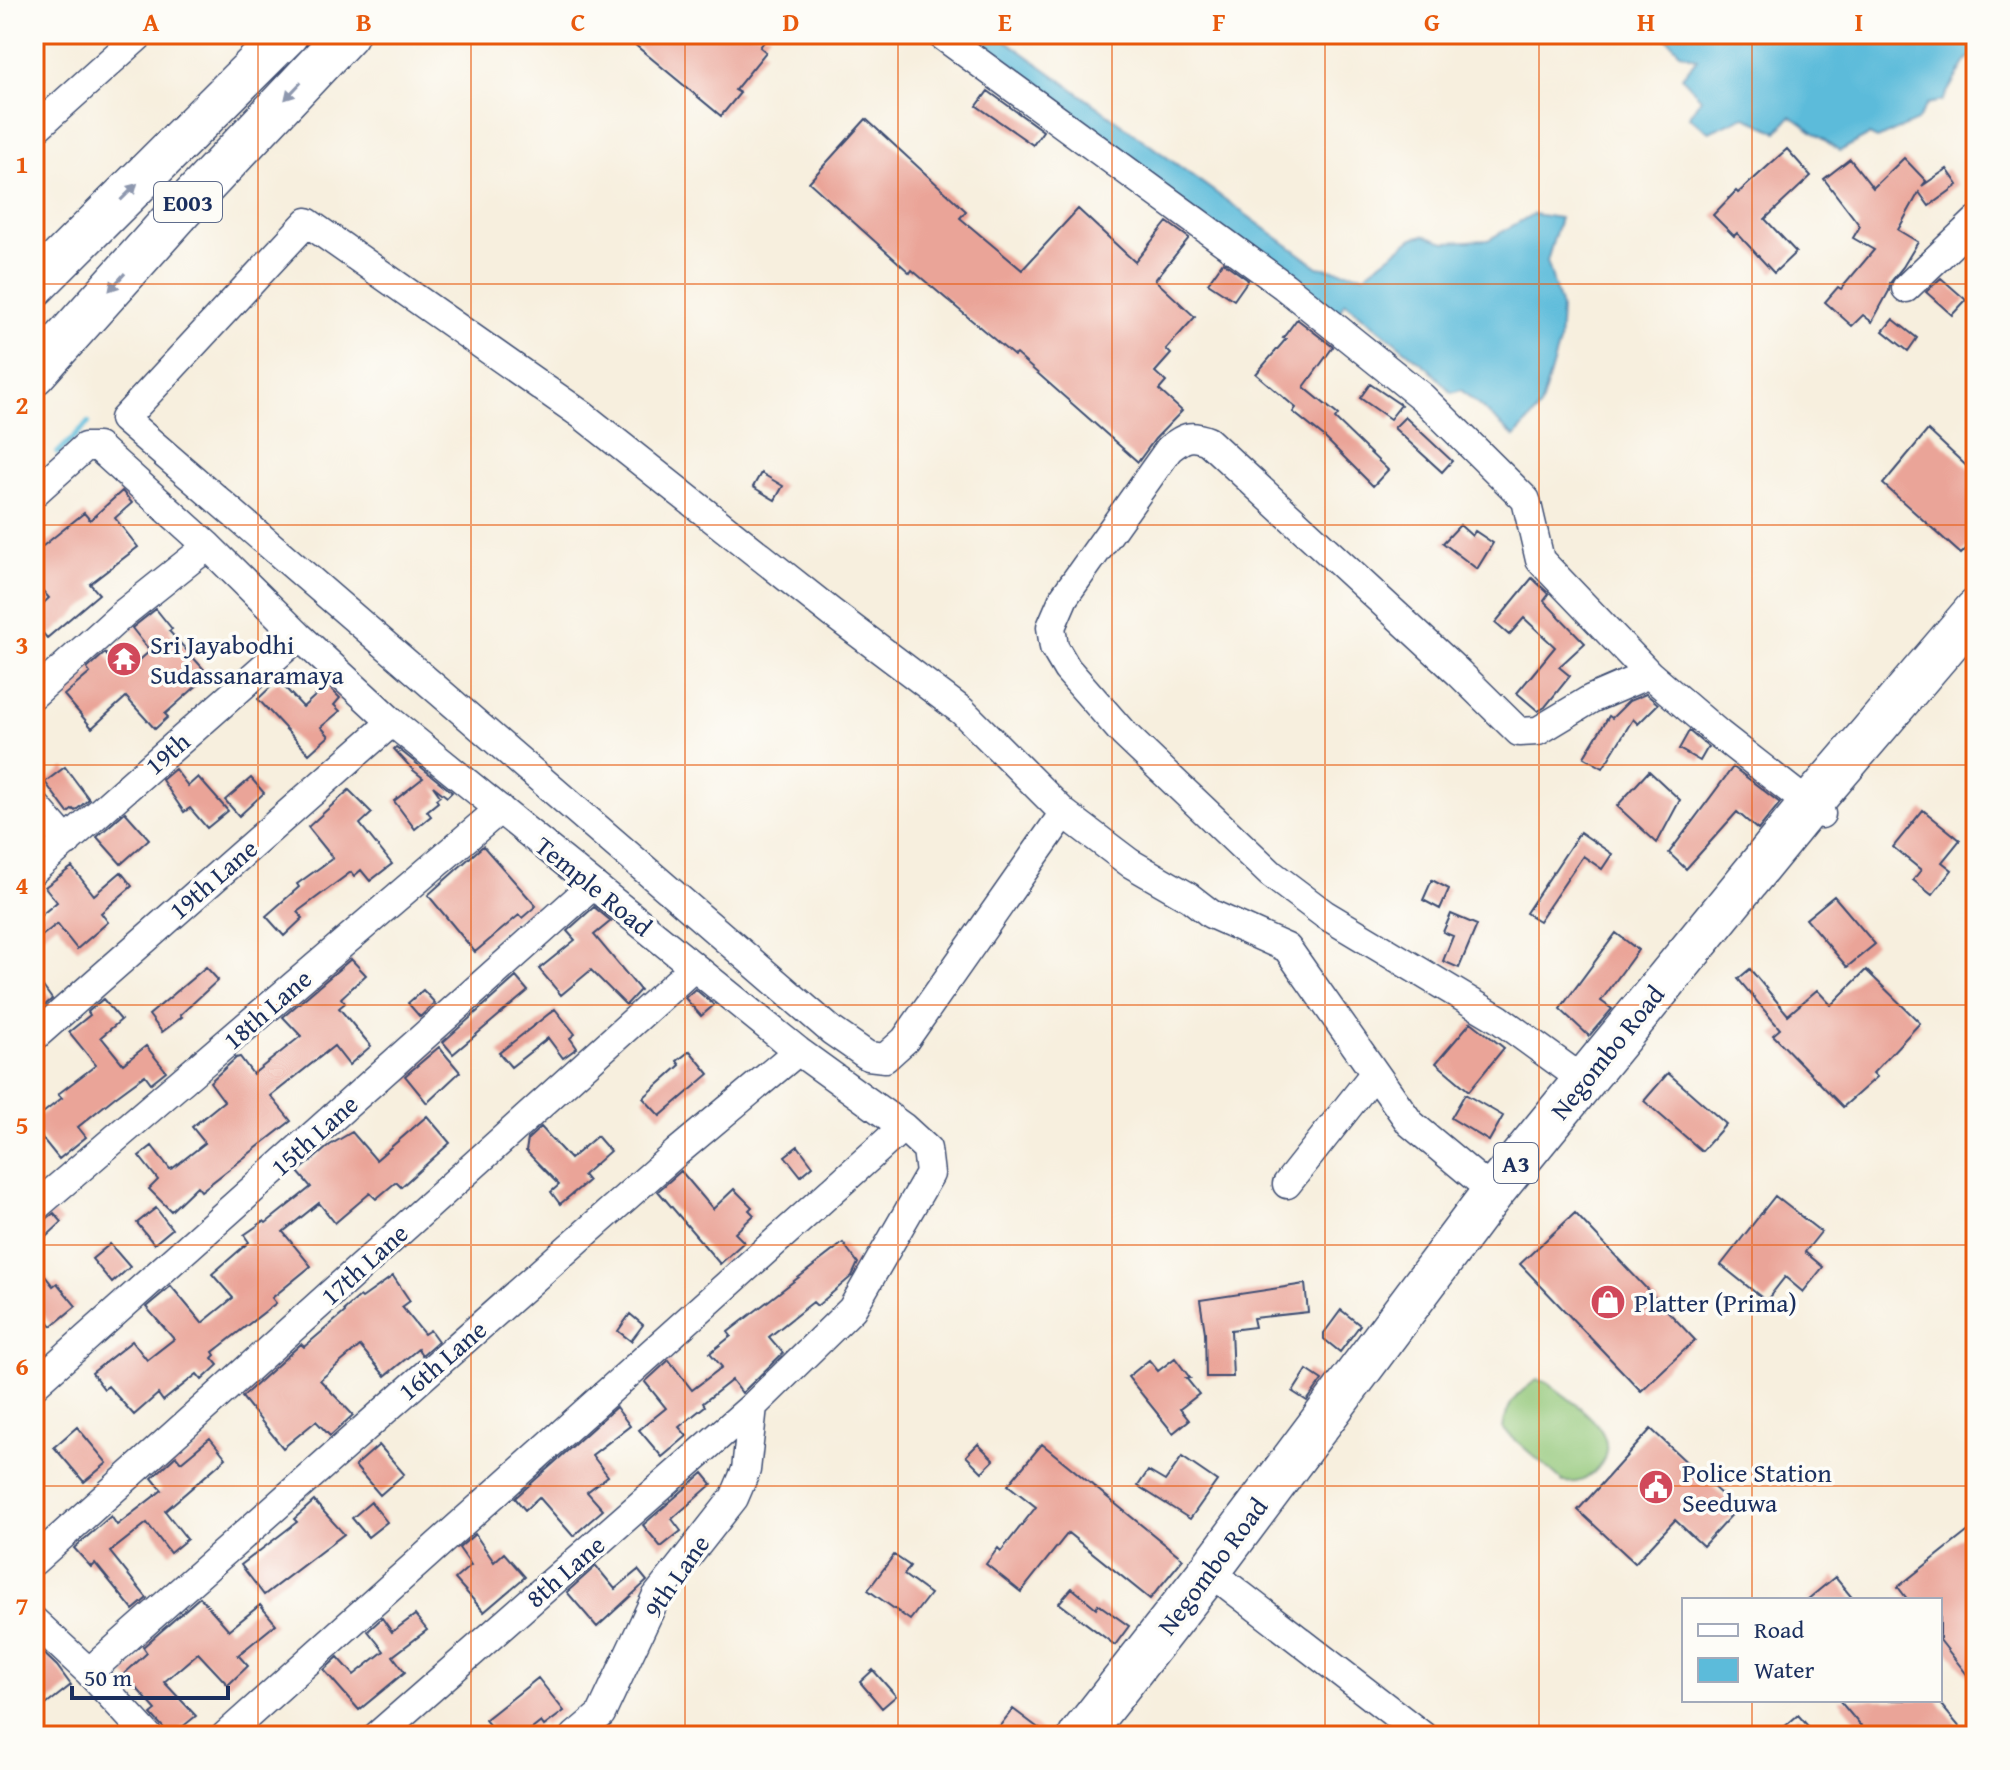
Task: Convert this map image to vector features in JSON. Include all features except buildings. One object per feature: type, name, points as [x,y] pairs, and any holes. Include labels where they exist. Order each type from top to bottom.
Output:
[{"type":"highway","name":"E003","points":[[34,286],[287,34]]},
{"type":"highway","name":"E003","points":[[34,374],[183,208],[347,34]]},
{"type":"highway","name":"Negombo Road","points":[[1108,1736],[1510,1204],[1976,610]]},
{"type":"highway","name":"Negombo Road","points":[[1080,1736],[1208,1573],[1493,1192],[1583,1080],[1818,810],[1976,648]]},
{"type":"street","points":[[940,34],[1284,286],[1422,397],[1526,500],[1540,560],[1649,674],[1719,734],[1818,810]]},
{"type":"street","points":[[34,130],[127,39]]},
{"type":"street","points":[[1906,288],[1976,221]]},
{"type":"street","points":[[1064,813],[905,1040],[885,1058],[868,1056],[820,1020],[124,419],[307,222],[582,415],[832,613],[962,711],[1064,813],[1130,863],[1189,897],[1211,914],[1287,948],[1410,1123],[1493,1192]]},
{"type":"street","points":[[1583,1080],[1499,1019],[1324,914],[1271,874],[1123,733],[1067,669],[1054,647],[1051,627],[1064,597],[1169,449],[1183,437],[1193,435],[1208,441],[1519,732],[1538,731],[1591,699],[1649,674]]},
{"type":"street","name":"Temple Road","points":[[34,493],[85,447],[98,447],[208,546],[392,722],[798,1051],[903,1127],[927,1149],[930,1174],[852,1309],[753,1406]]},
{"type":"street","points":[[34,694],[124,613],[208,546]]},
{"type":"street","name":"19th","points":[[34,870],[299,636]]},
{"type":"street","name":"19th Lane","points":[[34,1037],[392,722]]},
{"type":"street","points":[[34,804],[67,842]]},
{"type":"street","name":"18th Lane","points":[[34,1208],[500,809]]},
{"type":"street","name":"15th Lane","points":[[34,1385],[593,885]]},
{"type":"street","name":"17th Lane","points":[[34,1561],[694,967]]},
{"type":"street","name":"16th Lane","points":[[89,1672],[676,1153],[798,1051]]},
{"type":"street","points":[[1287,1184],[1374,1074]]},
{"type":"street","points":[[225,1736],[903,1127]]},
{"type":"street","name":"9th Lane","points":[[575,1736],[601,1725],[656,1597],[734,1498],[746,1470],[753,1406]]},
{"type":"street","name":"8th Lane","points":[[377,1736],[753,1406]]},
{"type":"street","points":[[1225,1583],[1423,1736]]},
{"type":"street","points":[[34,1621],[89,1672],[134,1731]]},
{"type":"green space","points":[[1537,1380],[1547,1382],[1582,1409],[1602,1431],[1606,1443],[1605,1456],[1597,1469],[1582,1480],[1563,1482],[1503,1429],[1514,1400]]},
{"type":"water","points":[[951,34],[997,34],[1318,267],[1364,275],[1413,238],[1424,235],[1445,242],[1488,240],[1533,214],[1560,218],[1547,261],[1561,308],[1559,343],[1540,408],[1515,437],[1461,390],[1452,393],[1429,369],[1345,302],[1336,317]]},
{"type":"water","points":[[1663,34],[1976,34],[1976,56],[1968,58],[1942,101],[1927,104],[1917,121],[1877,139],[1869,135],[1840,151],[1791,116],[1777,132],[1744,116],[1709,132],[1689,117],[1701,98],[1682,77],[1697,59],[1681,53]]},
{"type":"waterway","points":[[58,453],[88,423]]},
{"type":"place","name":"Sri Jayabodhi Sudassanaramaya","points":[[124,659]]},
{"type":"place","name":"Platter (Prima)","points":[[1608,1302]]},
{"type":"place","name":"Police Station Seeduwa","points":[[1656,1487]]}]
